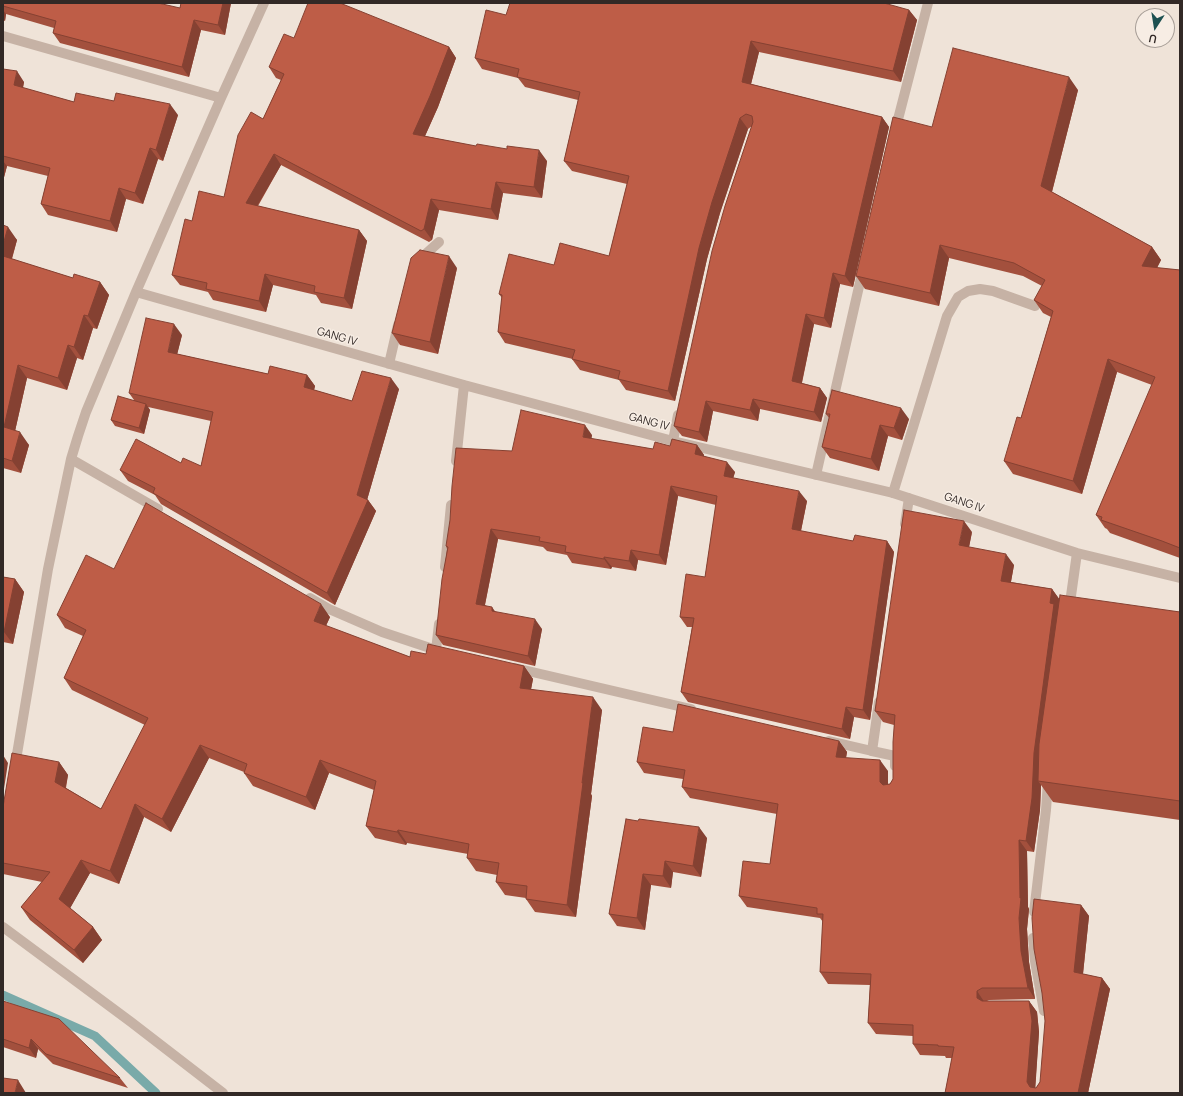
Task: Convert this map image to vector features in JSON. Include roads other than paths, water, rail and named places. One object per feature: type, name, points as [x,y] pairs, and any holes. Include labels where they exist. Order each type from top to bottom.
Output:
[{"type":"street","points":[[14,772],[48,569],[71,459],[86,412],[136,292],[264,3]]},
{"type":"street","points":[[894,138],[928,3]]},
{"type":"street","points":[[3,36],[221,98]]},
{"type":"street","points":[[412,266],[438,242]]},
{"type":"street","points":[[816,475],[865,260]]},
{"type":"street","points":[[893,493],[947,316],[958,297],[968,291],[980,289],[993,291],[1035,306]]},
{"type":"street","name":"GANG IV","points":[[136,292],[464,385],[673,441],[893,493],[1077,553],[1180,578]]},
{"type":"street","points":[[389,364],[400,318]]},
{"type":"street","points":[[455,470],[464,385]]},
{"type":"street","points":[[673,441],[681,403]]},
{"type":"street","points":[[71,459],[166,514]]},
{"type":"street","points":[[444,580],[453,494]]},
{"type":"street","points":[[903,536],[909,498]]},
{"type":"street","points":[[1068,624],[1077,553]]},
{"type":"street","points":[[302,593],[329,609],[382,632],[452,654]]},
{"type":"street","points":[[436,650],[440,611]]},
{"type":"street","points":[[506,666],[698,711]]},
{"type":"street","points":[[872,751],[880,691]]},
{"type":"street","points":[[822,739],[895,756],[894,776]]},
{"type":"street","points":[[1045,1018],[1039,1005],[1034,961],[1033,925],[1046,810],[1048,773]]},
{"type":"street","points":[[3,927],[131,1022],[223,1093]]},
{"type":"waterway","points":[[3,995],[95,1036],[156,1093]]}]
